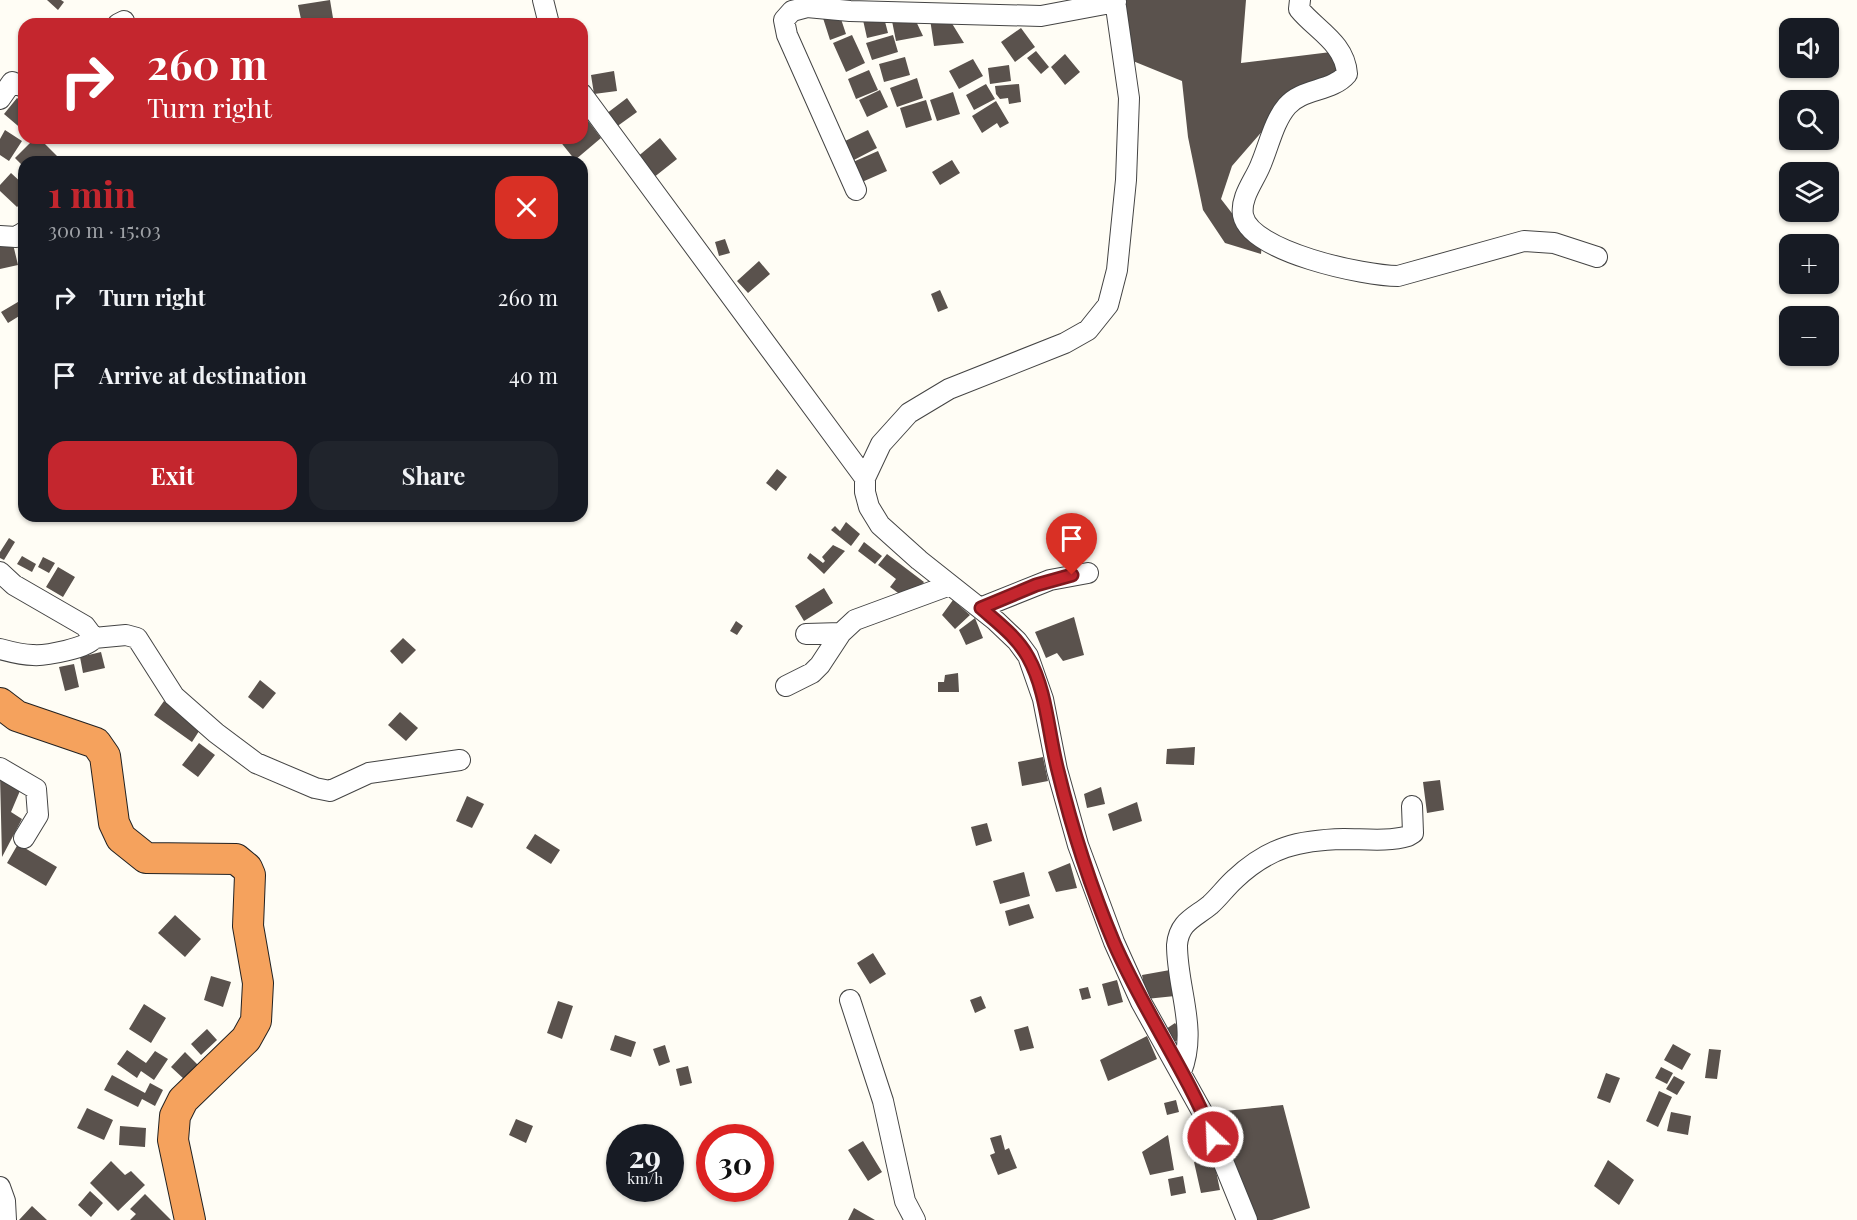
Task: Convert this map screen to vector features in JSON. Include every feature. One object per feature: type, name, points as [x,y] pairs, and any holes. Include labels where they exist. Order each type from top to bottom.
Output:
[{"type":"highway","points":[[0,703],[17,716],[96,743],[105,756],[114,823],[121,838],[137,854],[146,858],[236,859],[247,868],[250,875],[248,926],[258,983],[256,1021],[246,1039],[183,1100],[175,1116],[173,1140],[190,1220]]},
{"type":"street","points":[[543,0],[548,18]]},
{"type":"street","points":[[1300,0],[1299,9],[1318,26],[1341,53],[1347,74],[1340,82],[1296,98],[1283,111],[1243,202],[1247,225],[1253,232],[1282,247],[1344,270],[1379,276],[1398,276],[1524,241],[1554,243],[1597,257]]},
{"type":"street","points":[[856,190],[787,35],[785,16],[807,7],[850,11],[1019,8],[1055,15],[1115,1],[1128,110],[1126,180],[1118,259],[1108,305],[1088,330],[1073,339],[949,389],[909,413],[881,444],[865,478]]},
{"type":"street","points":[[0,99],[12,82],[18,84]]},
{"type":"street","points":[[588,102],[865,478],[869,507],[880,525],[950,585],[981,608],[1017,641],[1037,677],[1078,844],[1114,942],[1136,992],[1205,1117],[1246,1220]]},
{"type":"street","points":[[0,236],[18,236]]},
{"type":"street","points":[[0,572],[14,585],[85,626],[94,638]]},
{"type":"street","points":[[981,608],[1050,580],[1088,573]]},
{"type":"street","points":[[786,686],[812,673],[841,633],[864,615],[907,602],[950,585]]},
{"type":"street","points":[[807,634],[841,633]]},
{"type":"street","points":[[0,649],[31,656],[46,655],[87,645],[94,638],[126,635],[137,638],[174,696],[216,733],[256,763],[315,788],[330,791],[369,773],[460,759]]},
{"type":"street","points":[[0,768],[36,789],[38,815],[24,838]]},
{"type":"street","points":[[1181,1072],[1186,1057],[1189,1027],[1177,945],[1178,935],[1190,918],[1208,906],[1235,878],[1261,859],[1289,845],[1306,840],[1408,836],[1413,833],[1415,827],[1412,807]]},
{"type":"street","points":[[850,1000],[883,1101],[905,1201],[915,1220]]},
{"type":"street","points":[[0,1187],[5,1201],[6,1220]]},
{"type":"building","points":[[47,0],[61,0],[64,2],[58,10]]},
{"type":"building","points":[[330,0],[333,18],[301,18],[298,5]]},
{"type":"building","points":[[1121,0],[1246,0],[1241,63],[1331,52],[1341,71],[1272,120],[1232,166],[1221,199],[1238,221],[1262,243],[1261,254],[1225,243],[1203,210],[1188,137],[1182,81],[1128,59]]},
{"type":"building","points":[[839,13],[846,34],[830,40],[823,18]]},
{"type":"building","points":[[883,14],[888,33],[867,38],[863,20]]},
{"type":"building","points":[[914,17],[923,36],[896,41],[892,21]]},
{"type":"building","points":[[948,17],[964,43],[934,46],[930,19]]},
{"type":"building","points":[[1021,28],[1035,47],[1015,62],[1001,42]]},
{"type":"building","points":[[852,35],[865,63],[846,72],[833,43]]},
{"type":"building","points":[[893,35],[898,52],[872,60],[866,43]]},
{"type":"building","points":[[1036,51],[1049,67],[1041,74],[1027,58]]},
{"type":"building","points":[[1065,54],[1080,72],[1065,85],[1051,67]]},
{"type":"building","points":[[905,57],[910,75],[884,82],[879,64]]},
{"type":"building","points":[[973,59],[983,76],[959,89],[949,71]]},
{"type":"building","points":[[1009,65],[1011,81],[990,84],[988,68]]},
{"type":"building","points":[[869,70],[878,90],[856,99],[848,79]]},
{"type":"building","points":[[614,71],[617,91],[594,94],[591,75]]},
{"type":"building","points":[[917,78],[923,98],[897,107],[890,88]]},
{"type":"building","points":[[986,84],[995,99],[974,110],[966,95]]},
{"type":"building","points":[[1019,84],[1021,102],[1009,104],[1008,98],[1000,99],[996,94],[995,86]]},
{"type":"building","points":[[880,90],[888,107],[867,117],[859,100]]},
{"type":"building","points":[[953,92],[960,114],[937,121],[930,100]]},
{"type":"building","points":[[17,98],[18,99],[18,126],[4,114]]},
{"type":"building","points":[[627,98],[637,112],[612,130],[602,117]]},
{"type":"building","points":[[926,100],[932,120],[906,128],[900,108]]},
{"type":"building","points":[[996,101],[1009,123],[1000,128],[997,123],[982,133],[972,116]]},
{"type":"building","points":[[588,121],[601,138],[580,156],[572,156],[562,144],[588,144]]},
{"type":"building","points":[[5,130],[18,138],[18,144],[20,144],[9,161],[0,155],[0,139]]},
{"type":"building","points":[[868,130],[877,148],[852,161],[843,142]]},
{"type":"building","points":[[660,138],[677,159],[653,178],[636,158]]},
{"type":"building","points":[[29,144],[45,144],[57,156],[18,156],[18,161],[15,158]]},
{"type":"building","points":[[878,151],[887,171],[862,182],[853,162]]},
{"type":"building","points":[[952,160],[960,173],[940,185],[932,172]]},
{"type":"building","points":[[11,173],[18,179],[17,207],[0,191],[0,185]]},
{"type":"building","points":[[725,239],[730,253],[719,256],[715,242]]},
{"type":"building","points":[[13,244],[18,265],[0,269],[0,247]]},
{"type":"building","points":[[759,261],[770,274],[748,293],[737,281]]},
{"type":"building","points":[[940,290],[948,308],[938,312],[931,294]]},
{"type":"building","points":[[18,302],[18,317],[8,323],[1,312]]},
{"type":"building","points":[[777,469],[787,477],[776,491],[766,483]]},
{"type":"building","points":[[846,522],[860,534],[851,546],[831,530],[835,526],[840,531]]},
{"type":"building","points":[[9,538],[15,542],[4,560],[0,558],[0,552]]},
{"type":"building","points":[[864,542],[882,556],[875,564],[858,551]]},
{"type":"building","points":[[833,545],[845,551],[824,574],[807,558],[810,553],[823,563],[825,561],[822,557]]},
{"type":"building","points":[[887,554],[924,582],[909,601],[890,587],[896,579],[878,565]]},
{"type":"building","points":[[22,556],[36,564],[32,572],[17,564]]},
{"type":"building","points":[[43,557],[55,563],[49,573],[38,567]]},
{"type":"building","points":[[58,567],[75,577],[63,597],[46,587]]},
{"type":"building","points":[[824,588],[833,603],[804,621],[795,606]]},
{"type":"building","points":[[953,600],[970,615],[955,629],[942,615]]},
{"type":"building","points":[[1074,617],[1084,655],[1063,661],[1057,653],[1046,658],[1035,632]]},
{"type":"building","points":[[975,618],[983,638],[966,645],[959,630]]},
{"type":"building","points":[[736,621],[743,626],[737,635],[730,631]]},
{"type":"building","points":[[403,638],[416,650],[402,664],[390,651]]},
{"type":"building","points":[[101,652],[105,668],[83,673],[80,657]]},
{"type":"building","points":[[74,664],[79,687],[65,691],[59,667]]},
{"type":"building","points":[[958,673],[959,692],[938,692],[938,682],[944,682],[945,675]]},
{"type":"building","points":[[260,680],[276,693],[263,709],[248,697]]},
{"type":"building","points":[[164,701],[201,728],[192,742],[154,715]]},
{"type":"building","points":[[400,712],[418,728],[406,741],[388,725]]},
{"type":"building","points":[[199,743],[215,755],[198,777],[182,765]]},
{"type":"building","points":[[1195,747],[1194,765],[1166,764],[1167,749]]},
{"type":"building","points":[[1043,757],[1048,781],[1022,786],[1018,762]]},
{"type":"building","points":[[0,776],[22,786],[11,812],[22,819],[2,857]]},
{"type":"building","points":[[1440,780],[1444,810],[1427,813],[1423,782]]},
{"type":"building","points":[[1101,787],[1105,804],[1087,808],[1084,794]]},
{"type":"building","points":[[467,796],[484,804],[472,828],[456,821]]},
{"type":"building","points":[[1137,802],[1142,821],[1113,831],[1108,814]]},
{"type":"building","points":[[987,823],[992,841],[976,846],[971,827]]},
{"type":"building","points":[[535,834],[560,850],[551,864],[526,848]]},
{"type":"building","points":[[18,844],[57,867],[46,886],[7,863]]},
{"type":"building","points":[[1070,863],[1077,888],[1056,892],[1048,872]]},
{"type":"building","points":[[1024,872],[1030,896],[1000,904],[993,881]]},
{"type":"building","points":[[1029,904],[1034,918],[1009,926],[1005,911]]},
{"type":"building","points":[[175,915],[201,939],[185,957],[158,933]]},
{"type":"building","points":[[873,953],[886,974],[870,984],[857,963]]},
{"type":"building","points":[[1170,970],[1175,996],[1146,999],[1142,975]]},
{"type":"building","points":[[211,976],[231,982],[223,1007],[204,1000]]},
{"type":"building","points":[[1117,980],[1123,1002],[1108,1006],[1102,984]]},
{"type":"building","points":[[1088,987],[1091,998],[1082,1000],[1079,989]]},
{"type":"building","points":[[981,996],[986,1008],[975,1013],[970,1000]]},
{"type":"building","points":[[558,1001],[573,1006],[562,1039],[547,1033]]},
{"type":"building","points":[[144,1004],[166,1018],[151,1043],[129,1029]]},
{"type":"building","points":[[1175,1023],[1184,1035],[1172,1044],[1163,1031]]},
{"type":"building","points":[[1028,1026],[1034,1048],[1020,1051],[1014,1030]]},
{"type":"building","points":[[207,1029],[217,1040],[201,1055],[191,1044]]},
{"type":"building","points":[[615,1035],[636,1042],[631,1057],[610,1050]]},
{"type":"building","points":[[1147,1036],[1157,1059],[1108,1081],[1100,1060]]},
{"type":"building","points":[[1673,1044],[1691,1054],[1682,1070],[1664,1060]]},
{"type":"building","points":[[665,1045],[670,1062],[659,1066],[653,1049]]},
{"type":"building","points":[[1709,1049],[1721,1050],[1717,1079],[1705,1078]]},
{"type":"building","points":[[127,1050],[146,1063],[155,1051],[168,1059],[154,1080],[141,1071],[137,1078],[117,1064]]},
{"type":"building","points":[[185,1052],[198,1065],[184,1079],[171,1067]]},
{"type":"building","points":[[688,1066],[692,1083],[680,1086],[676,1069]]},
{"type":"building","points":[[1661,1067],[1673,1073],[1667,1084],[1655,1078]]},
{"type":"building","points":[[1606,1073],[1620,1078],[1610,1103],[1597,1098]]},
{"type":"building","points":[[112,1075],[145,1093],[150,1083],[163,1090],[155,1106],[142,1099],[138,1107],[104,1090]]},
{"type":"building","points":[[1674,1076],[1685,1082],[1677,1095],[1666,1089]]},
{"type":"building","points":[[1659,1091],[1672,1097],[1658,1127],[1646,1121]]},
{"type":"building","points":[[1176,1100],[1179,1112],[1167,1115],[1164,1103]]},
{"type":"building","points":[[1283,1105],[1310,1208],[1272,1220],[1254,1220],[1215,1112]]},
{"type":"building","points":[[87,1108],[113,1120],[104,1140],[77,1128]]},
{"type":"building","points":[[1671,1112],[1691,1116],[1688,1135],[1667,1131]]},
{"type":"building","points":[[516,1119],[533,1126],[526,1143],[509,1135]]},
{"type":"building","points":[[120,1126],[146,1128],[145,1147],[119,1145]]},
{"type":"building","points":[[1001,1135],[1005,1150],[1009,1148],[1017,1168],[998,1175],[990,1155],[995,1153],[990,1138]]},
{"type":"building","points":[[1168,1135],[1174,1170],[1150,1175],[1142,1152]]},
{"type":"building","points":[[863,1141],[882,1172],[868,1181],[848,1150]]},
{"type":"building","points":[[1213,1157],[1220,1190],[1201,1193],[1194,1162]]},
{"type":"building","points":[[1608,1160],[1634,1180],[1619,1205],[1594,1186]]},
{"type":"building","points":[[111,1161],[125,1175],[131,1171],[145,1185],[118,1211],[90,1183]]},
{"type":"building","points":[[1183,1176],[1186,1193],[1171,1196],[1168,1179]]},
{"type":"building","points":[[90,1191],[103,1203],[91,1217],[78,1205]]},
{"type":"building","points":[[145,1194],[171,1220],[130,1220],[136,1214],[130,1209]]},
{"type":"building","points":[[32,1206],[47,1220],[19,1220]]},
{"type":"building","points":[[854,1208],[875,1220],[848,1220]]},
{"type":"route","points":[[1072,575],[1036,585],[981,608],[1017,641],[1028,656],[1043,699],[1058,770],[1078,844],[1114,942],[1141,1002],[1205,1117],[1213,1137]]}]
